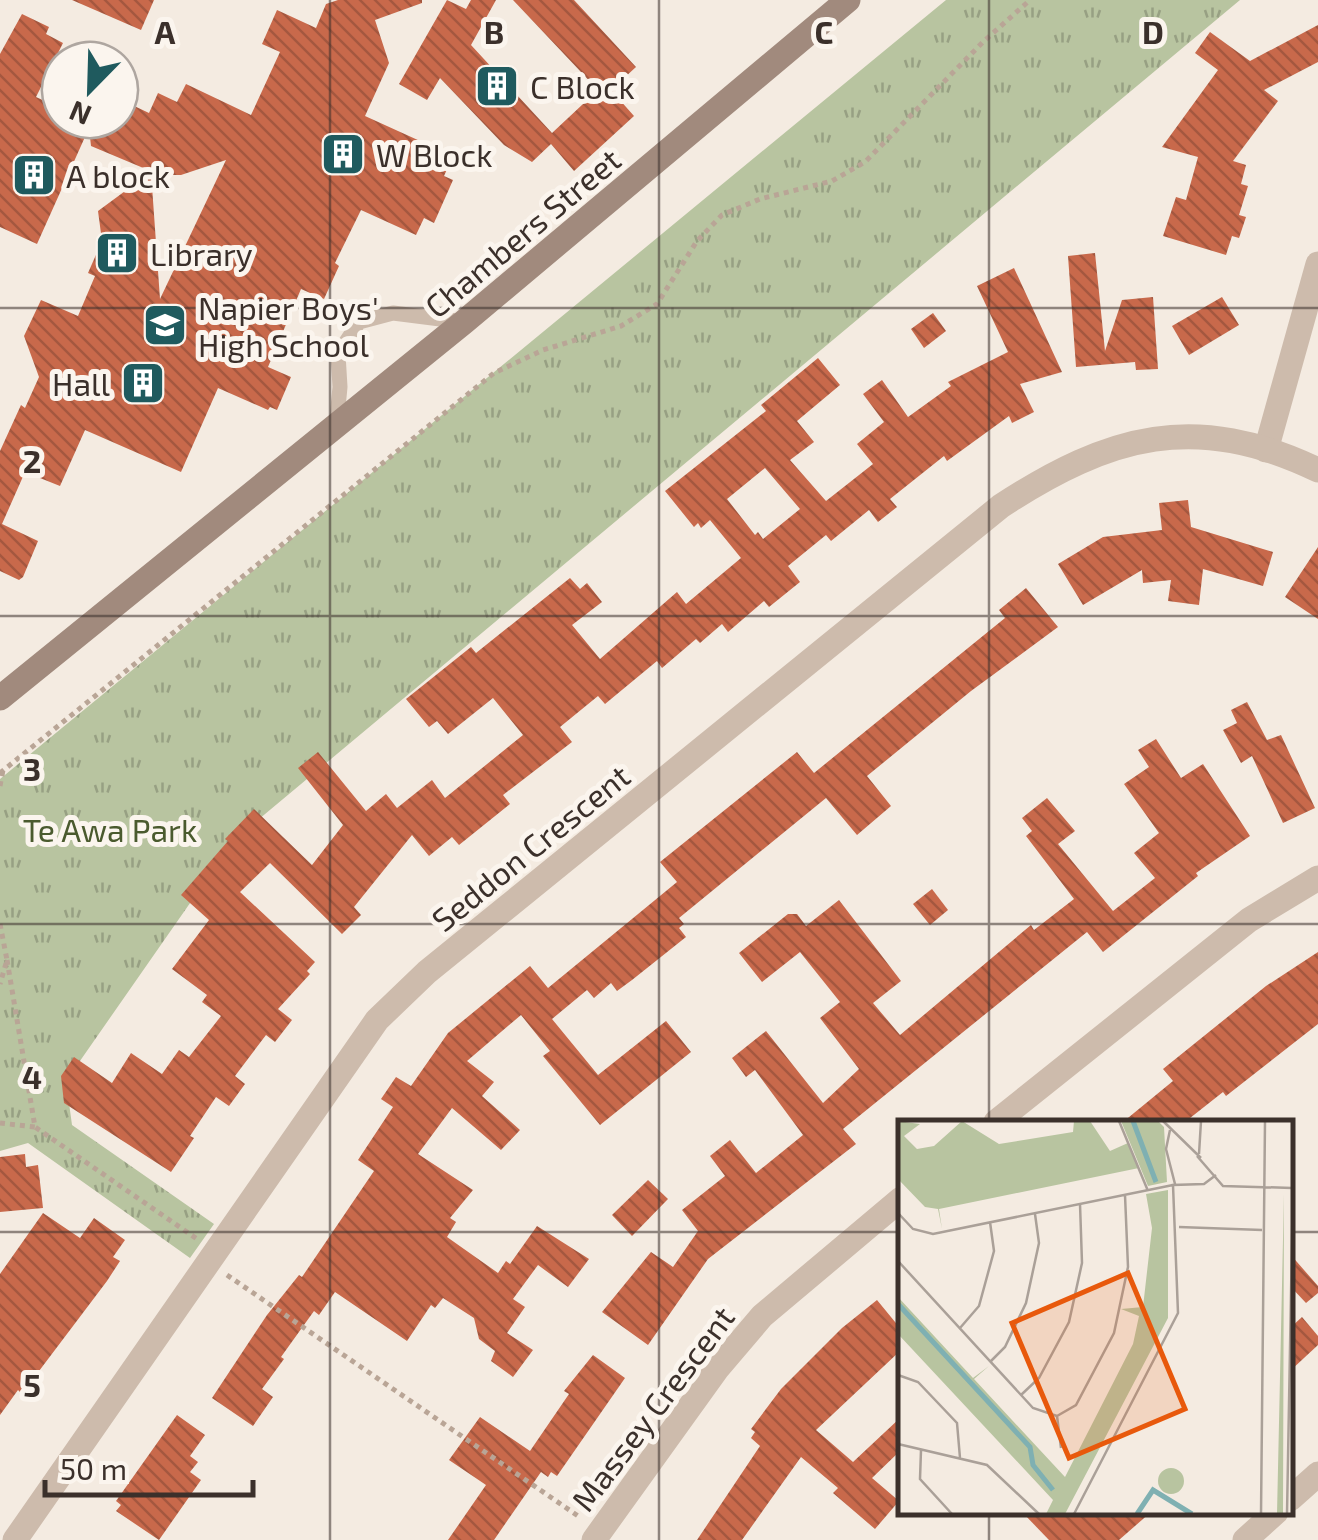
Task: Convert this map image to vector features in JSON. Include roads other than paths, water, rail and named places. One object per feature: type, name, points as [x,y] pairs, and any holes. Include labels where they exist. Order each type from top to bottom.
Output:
[{"type":"main road","name":"Chambers Street","points":[[0,698],[336,428],[848,0]]},
{"type":"street","points":[[1266,450],[1318,264]]},
{"type":"street","name":"Seddon Crescent","points":[[15,1540],[377,1020],[506,908],[1002,506],[1064,467],[1132,442],[1212,438],[1266,450],[1318,470]]},
{"type":"street","points":[[999,1120],[1249,920],[1318,878]]},
{"type":"street","name":"Massey Crescent","points":[[598,1536],[717,1368],[762,1316],[898,1201]]},
{"type":"street","points":[[1293,1496],[1318,1474]]},
{"type":"street","points":[[1245,1540],[1273,1515]]},
{"type":"lane","points":[[336,428],[338,354],[359,322],[393,314],[464,322]]},
{"type":"place","name":"C Block","points":[[497,86]]},
{"type":"place","name":"W Block","points":[[343,154]]},
{"type":"place","name":"A block","points":[[34,175]]},
{"type":"place","name":"Library","points":[[117,253]]},
{"type":"place","name":"Napier Boys' High School","points":[[165,325]]},
{"type":"place","name":"Hall","points":[[143,383]]},
{"type":"park label","name":"Te Awa Park","points":[[110,829]]}]
